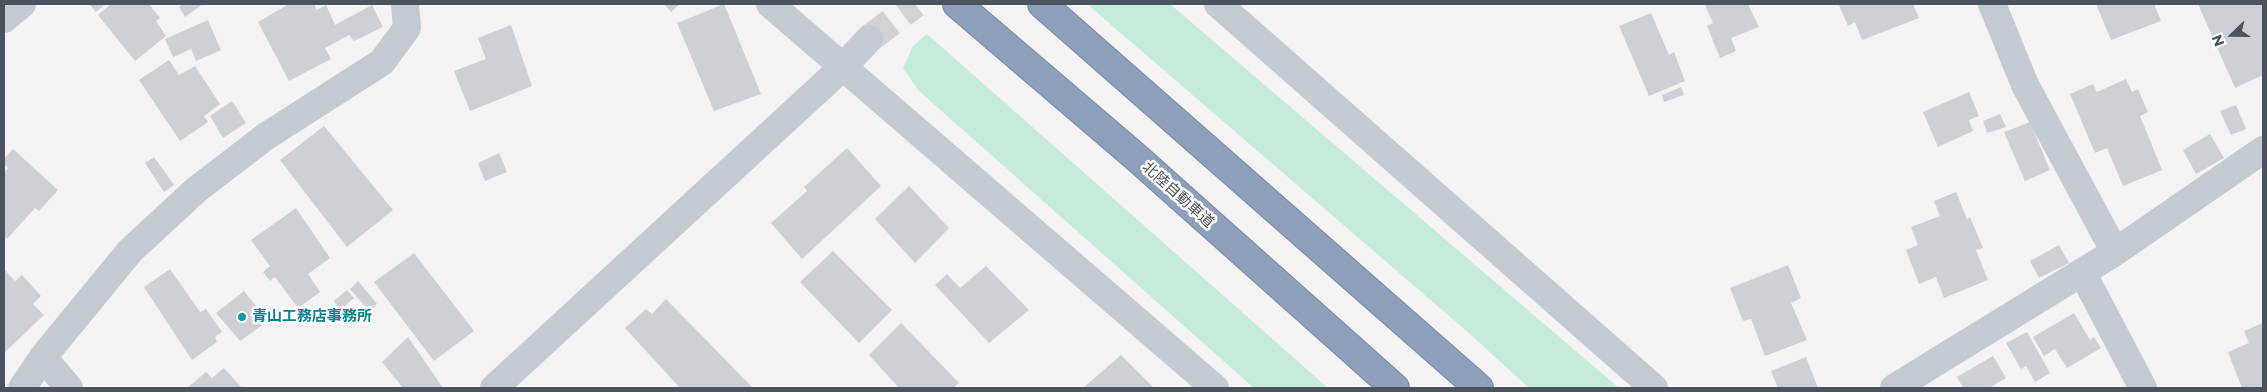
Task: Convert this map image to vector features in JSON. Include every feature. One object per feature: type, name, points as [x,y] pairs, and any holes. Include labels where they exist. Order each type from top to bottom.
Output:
[{"type":"highway","name":"北陸自動車道","points":[[957,4],[1137,158],[1395,388]]},
{"type":"highway","points":[[1042,4],[1479,388]]},
{"type":"street","points":[[4,19],[22,4]]},
{"type":"street","points":[[22,388],[43,357],[130,252],[196,190],[265,137],[360,78],[382,62],[407,28],[405,4]]},
{"type":"street","points":[[770,4],[1215,388]]},
{"type":"street","points":[[1218,4],[1654,388]]},
{"type":"street","points":[[1992,4],[2025,85],[2115,252]]},
{"type":"street","points":[[494,388],[843,67],[869,38]]},
{"type":"street","points":[[1894,388],[2115,252],[2263,150]]},
{"type":"street","points":[[2082,272],[2143,388]]},
{"type":"street","points":[[43,357],[69,388]]},
{"type":"green space","points":[[1087,4],[1170,4],[1619,388],[1529,388],[1470,334]]},
{"type":"green space","points":[[927,34],[1328,388],[1254,388],[919,91],[903,68],[913,46]]},
{"type":"building","points":[[89,4],[106,4],[96,12]]},
{"type":"building","points":[[111,4],[149,4],[160,18],[156,21],[166,36],[135,61],[98,15]]},
{"type":"building","points":[[183,4],[203,4],[185,17],[179,7]]},
{"type":"building","points":[[289,4],[314,4],[317,10],[326,5],[335,25],[372,5],[383,27],[354,41],[349,35],[325,48],[331,59],[289,81],[258,22]]},
{"type":"building","points":[[664,4],[680,4],[671,12]]},
{"type":"building","points":[[724,4],[761,94],[714,111],[677,23]]},
{"type":"building","points":[[1748,4],[1759,27],[1731,38],[1736,51],[1720,58],[1707,26],[1713,23],[1705,5]]},
{"type":"building","points":[[1913,4],[1919,18],[1862,40],[1855,22],[1848,26],[1839,5]]},
{"type":"building","points":[[2096,4],[2154,4],[2161,21],[2111,40]]},
{"type":"building","points":[[2198,4],[2263,4],[2263,75],[2235,88]]},
{"type":"building","points":[[1651,13],[1669,55],[1674,52],[1685,81],[1649,96],[1619,26]]},
{"type":"building","points":[[208,20],[221,50],[196,61],[191,49],[173,57],[165,39]]},
{"type":"building","points":[[511,25],[532,86],[470,111],[454,71],[486,59],[478,38]]},
{"type":"building","points":[[169,60],[179,75],[195,66],[220,104],[204,116],[208,122],[180,141],[139,80]]},
{"type":"building","points":[[2126,79],[2132,92],[2138,89],[2148,112],[2140,116],[2162,170],[2123,186],[2107,148],[2095,153],[2070,94],[2093,84],[2097,92]]},
{"type":"building","points":[[1681,87],[1684,95],[1664,102],[1662,95]]},
{"type":"building","points":[[1969,92],[1979,116],[1969,120],[1973,131],[1938,147],[1923,112]]},
{"type":"building","points":[[232,101],[246,123],[223,138],[210,116]]},
{"type":"building","points":[[2236,105],[2246,129],[2231,135],[2220,111]]},
{"type":"building","points":[[2000,114],[2006,127],[1987,133],[1983,121]]},
{"type":"building","points":[[2030,122],[2050,170],[2025,181],[2004,132]]},
{"type":"building","points":[[324,126],[393,210],[347,247],[280,160]]},
{"type":"building","points":[[2210,134],[2224,158],[2196,174],[2183,150]]},
{"type":"building","points":[[847,148],[881,186],[802,259],[771,223],[807,191],[804,187]]},
{"type":"building","points":[[13,149],[58,190],[39,211],[35,208],[7,239],[4,236],[4,173],[8,168],[4,164],[4,159]]},
{"type":"building","points":[[499,153],[507,172],[485,181],[478,163]]},
{"type":"building","points":[[154,157],[174,185],[164,192],[145,163]]},
{"type":"building","points":[[909,186],[949,228],[915,263],[875,219]]},
{"type":"building","points":[[1956,192],[1967,219],[1970,217],[1983,248],[1976,250],[1988,280],[1944,298],[1936,277],[1919,284],[1906,250],[1918,245],[1911,227],[1940,216],[1934,201]]},
{"type":"building","points":[[296,208],[330,258],[308,274],[320,292],[298,308],[275,277],[270,281],[263,272],[270,266],[251,240]]},
{"type":"building","points":[[2059,245],[2069,263],[2039,278],[2030,261]]},
{"type":"building","points":[[833,251],[892,310],[859,343],[800,282]]},
{"type":"building","points":[[414,253],[474,331],[434,361],[374,282]]},
{"type":"building","points":[[1788,265],[1801,298],[1791,303],[1807,340],[1765,356],[1751,319],[1743,321],[1730,288]]},
{"type":"building","points":[[986,266],[1029,310],[989,343],[935,285],[947,274],[960,288]]},
{"type":"building","points":[[4,269],[15,281],[22,275],[41,296],[33,304],[44,315],[4,353]]},
{"type":"building","points":[[170,269],[200,312],[206,309],[222,332],[215,337],[217,342],[192,360],[144,287]]},
{"type":"building","points":[[358,281],[377,304],[369,311],[350,289]]},
{"type":"building","points":[[347,290],[354,298],[340,310],[334,301]]},
{"type":"building","name":"青山工務店事務所","points":[[244,291],[268,321],[240,341],[216,313]]},
{"type":"building","points":[[666,299],[752,387],[680,388],[625,328],[646,309],[652,314]]},
{"type":"building","points":[[2074,313],[2090,340],[2094,337],[2101,348],[2067,368],[2055,349],[2044,356],[2033,337]]},
{"type":"building","points":[[901,323],[959,383],[953,388],[899,388],[869,355]]},
{"type":"building","points":[[2263,323],[2263,388],[2242,388],[2228,352],[2249,343],[2244,331]]},
{"type":"building","points":[[2027,332],[2050,373],[2035,382],[2026,366],[2021,369],[2006,343]]},
{"type":"building","points":[[408,337],[443,388],[403,388],[382,362]]},
{"type":"building","points":[[1121,355],[1154,388],[1083,388]]},
{"type":"building","points":[[1993,356],[2006,378],[1989,388],[1963,388],[1957,377]]},
{"type":"building","points":[[1806,357],[1818,388],[1778,388],[1771,371]]},
{"type":"building","points":[[224,368],[242,388],[187,388],[206,372],[212,378]]},
{"type":"tunnel","points":[[869,39],[915,4]]},
{"type":"place","name":"青山工務店事務所","points":[[242,317]]}]
